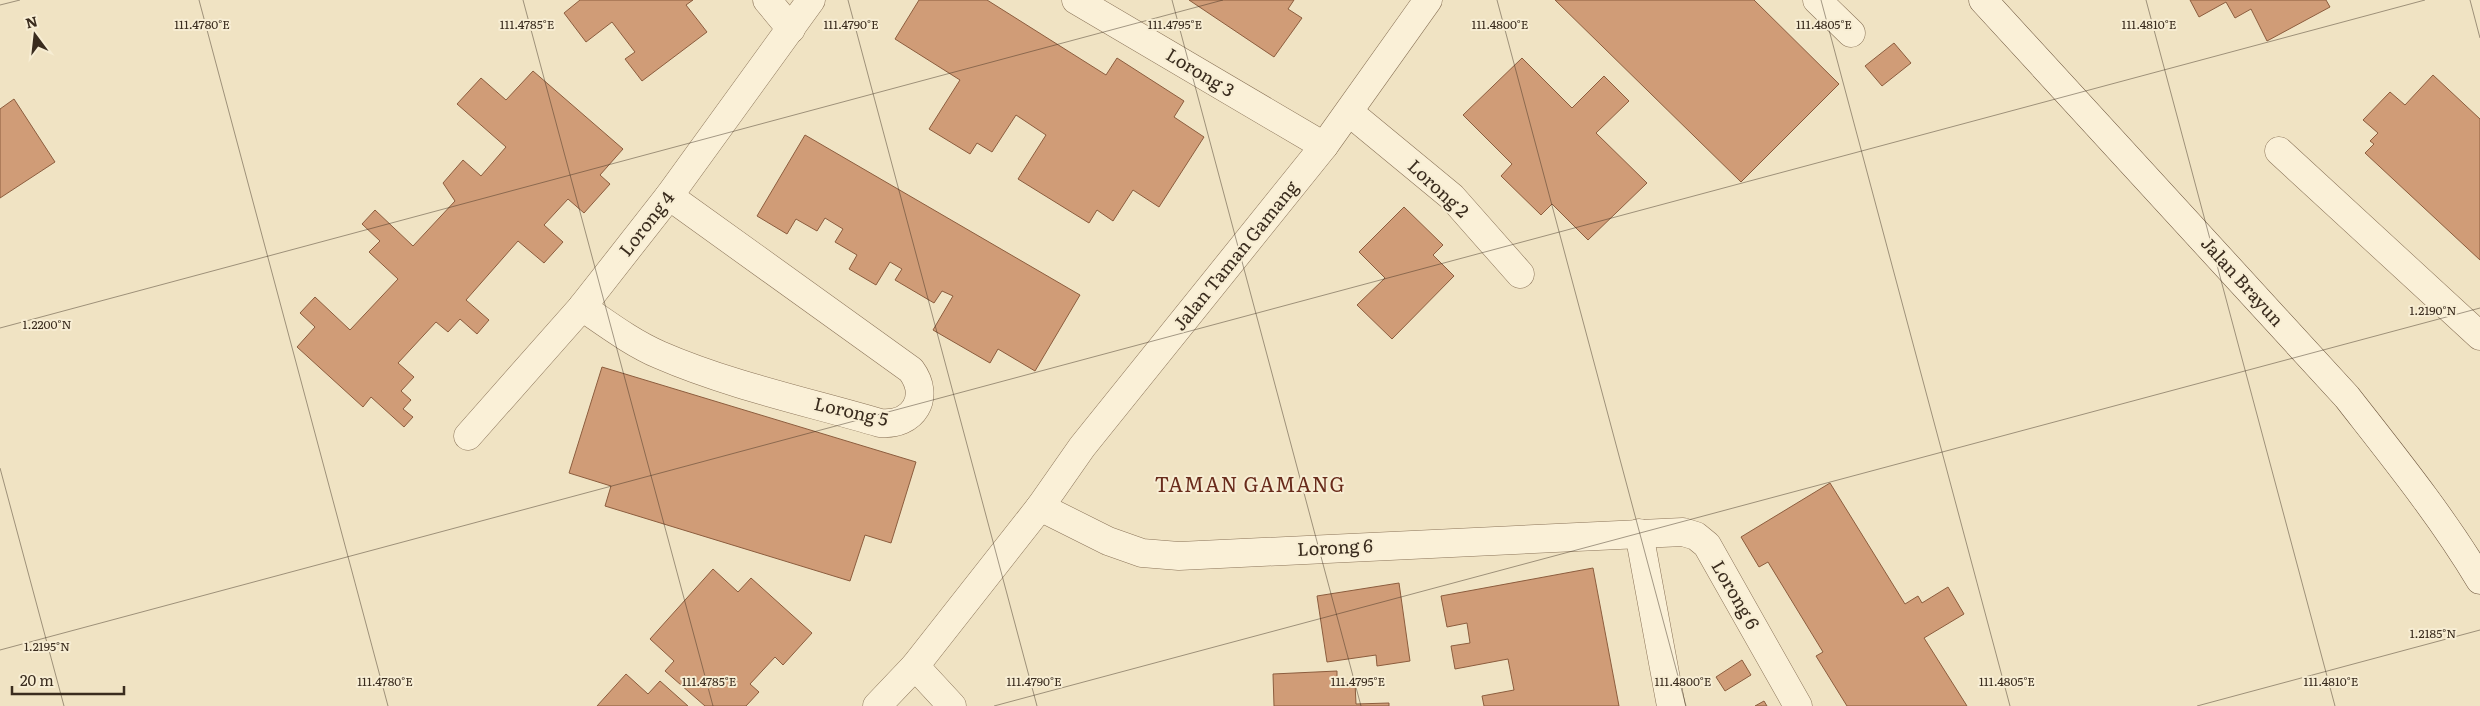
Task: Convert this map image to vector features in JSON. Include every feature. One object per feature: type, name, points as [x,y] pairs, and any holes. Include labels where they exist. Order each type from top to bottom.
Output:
[{"type":"street","points":[[767,0],[791,29]]},
{"type":"street","name":"Lorong 4","points":[[468,436],[582,307],[669,196],[811,0]]},
{"type":"street","name":"Lorong 3","points":[[1076,0],[1324,146]]},
{"type":"street","name":"Jalan Taman Gamang","points":[[877,706],[915,666],[1040,507],[1082,447],[1324,146],[1428,0]]},
{"type":"street","points":[[1817,0],[1851,33]]},
{"type":"street","name":"Jalan Brayun","points":[[1992,3],[2347,397],[2400,464],[2461,549],[2480,580]]},
{"type":"street","name":"Lorong 2","points":[[1349,112],[1452,197],[1520,274]]},
{"type":"street","points":[[2279,151],[2480,336]]},
{"type":"street","name":"Lorong 5","points":[[582,307],[618,332],[660,355],[725,378],[880,422],[900,422],[916,408],[920,388],[917,378],[911,370],[669,196]]},
{"type":"street","name":"Lorong 6","points":[[1040,507],[1108,541],[1142,553],[1179,556],[1683,532],[1696,536],[1707,545],[1798,706]]},
{"type":"street","points":[[1640,533],[1671,706]]},
{"type":"street","points":[[915,666],[952,706]]},
{"type":"building","points":[[580,0],[693,0],[686,5],[707,32],[642,81],[625,59],[635,52],[612,22],[586,42],[564,13]]},
{"type":"building","points":[[919,0],[987,0],[1106,75],[1117,58],[1184,101],[1174,117],[1204,137],[1159,207],[1133,190],[1113,221],[1097,210],[1089,223],[1018,179],[1046,135],[1016,115],[992,152],[977,143],[970,154],[929,129],[960,80],[895,39]]},
{"type":"building","points":[[1189,0],[1294,0],[1288,9],[1302,18],[1274,57]]},
{"type":"building","points":[[1555,0],[1754,0],[1839,84],[1741,182]]},
{"type":"building","points":[[2190,0],[2326,0],[2330,7],[2267,41],[2251,9],[2235,18],[2226,2],[2199,17]]},
{"type":"building","points":[[1894,43],[1911,63],[1882,86],[1865,66]]},
{"type":"building","points":[[1522,58],[1572,108],[1604,76],[1629,101],[1596,133],[1647,183],[1588,240],[1552,204],[1541,215],[1501,176],[1512,164],[1463,115]]},
{"type":"building","points":[[533,71],[623,149],[600,175],[610,184],[584,213],[568,199],[544,225],[563,242],[544,263],[518,241],[466,300],[489,320],[477,334],[460,319],[448,332],[436,322],[398,363],[414,377],[401,391],[411,400],[403,409],[413,417],[404,427],[371,397],[363,407],[297,347],[315,327],[300,313],[315,297],[350,330],[398,279],[369,252],[380,241],[362,224],[375,210],[413,246],[455,201],[443,183],[463,160],[481,176],[506,147],[457,104],[481,78],[506,100]]},
{"type":"building","points":[[2433,75],[2480,119],[2480,260],[2365,153],[2374,144],[2370,141],[2378,133],[2363,120],[2390,92],[2405,105]]},
{"type":"building","points":[[14,99],[55,162],[0,198],[0,109]]},
{"type":"building","points":[[805,135],[1080,295],[1035,371],[998,349],[990,363],[933,330],[953,296],[942,291],[934,303],[895,280],[902,269],[890,262],[876,285],[849,269],[857,255],[835,242],[843,229],[825,218],[817,231],[796,219],[787,234],[757,216]]},
{"type":"building","points":[[1404,207],[1443,245],[1433,255],[1454,276],[1392,339],[1357,305],[1385,278],[1359,252]]},
{"type":"building","points":[[602,367],[916,462],[891,543],[865,535],[850,581],[605,506],[611,486],[569,473]]},
{"type":"building","points":[[1830,483],[1905,604],[1918,596],[1922,603],[1948,587],[1964,614],[1924,638],[1967,706],[1847,706],[1816,656],[1823,652],[1768,562],[1759,567],[1741,537]]},
{"type":"building","points":[[1593,568],[1619,706],[1484,706],[1482,696],[1514,690],[1508,659],[1455,669],[1451,646],[1470,643],[1467,623],[1447,627],[1441,596]]},
{"type":"building","points":[[713,569],[738,592],[751,578],[812,633],[783,665],[775,657],[750,684],[759,692],[746,706],[705,706],[665,671],[674,661],[650,639]]},
{"type":"building","points":[[1399,583],[1410,661],[1377,666],[1376,655],[1327,662],[1317,596]]},
{"type":"building","points":[[1742,660],[1751,675],[1725,691],[1716,677]]},
{"type":"building","points":[[1337,671],[1337,683],[1355,683],[1356,704],[1389,703],[1389,706],[1274,706],[1273,674]]},
{"type":"building","points":[[626,674],[648,694],[660,681],[688,706],[597,706]]},
{"type":"building","points":[[1764,701],[1767,706],[1755,706]]},
{"type":"district","name":"TAMAN GAMANG","points":[[1250,485]]}]
